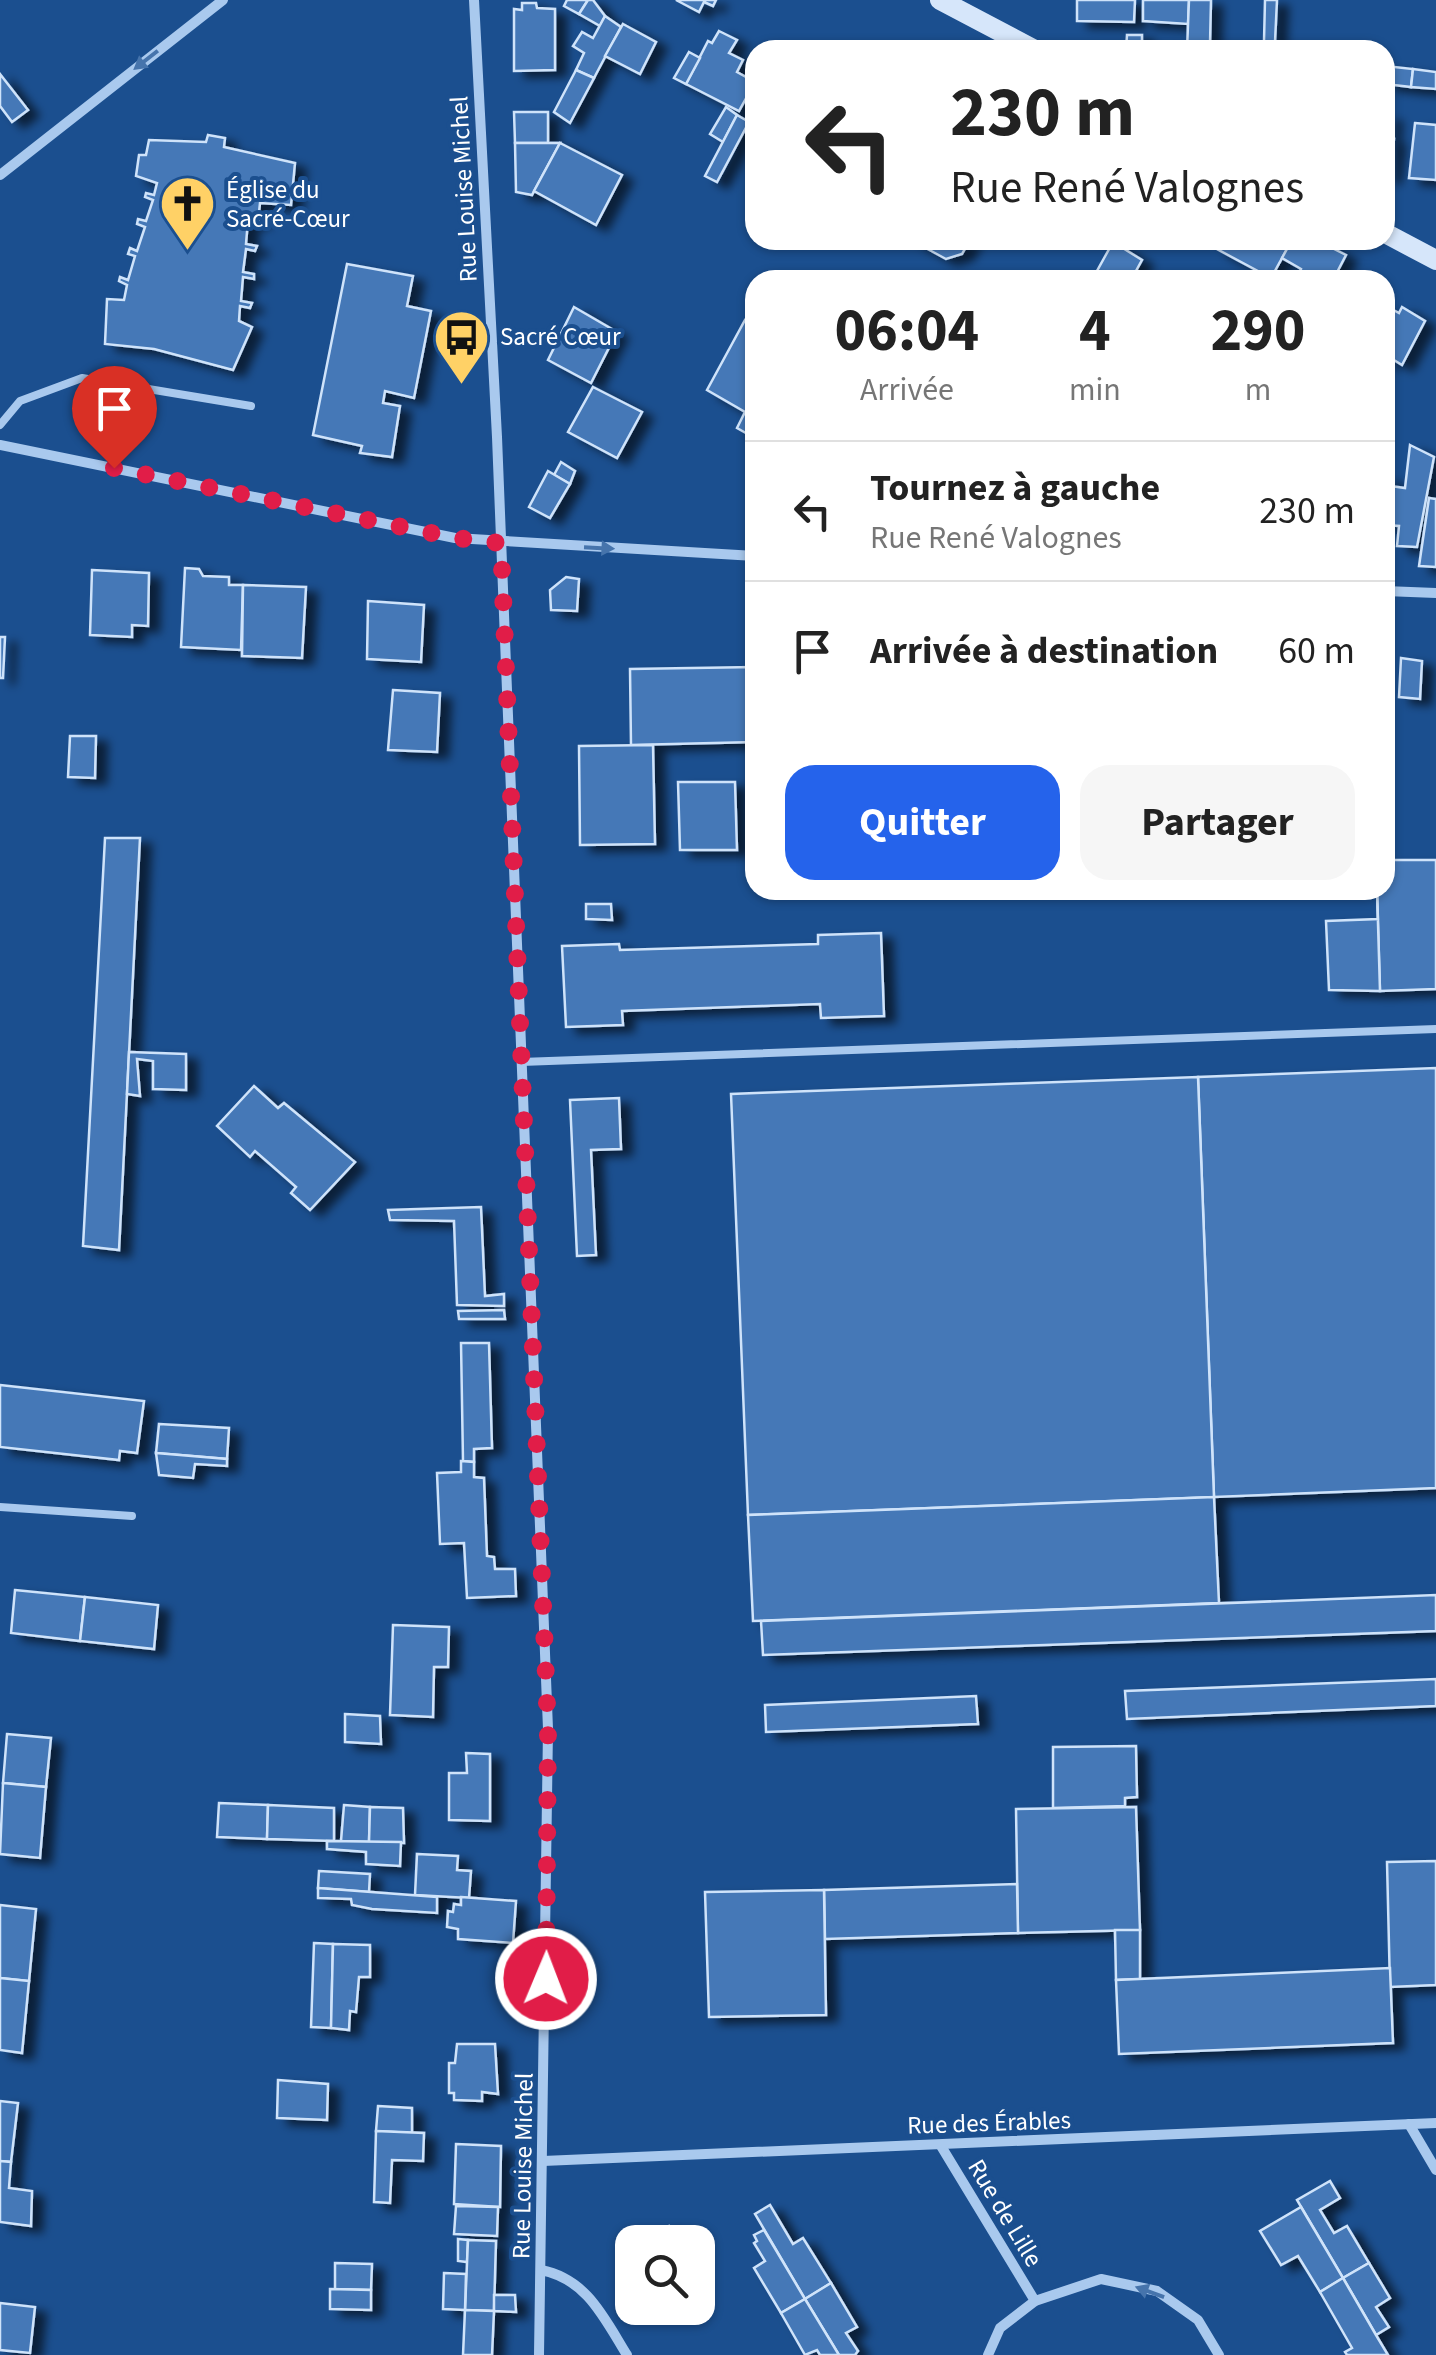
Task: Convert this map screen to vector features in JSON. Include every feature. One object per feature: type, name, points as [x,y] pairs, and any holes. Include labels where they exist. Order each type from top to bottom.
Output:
[{"type":"main road","points":[[940,0],[1016,40]]},
{"type":"main road","points":[[1395,239],[1436,260]]},
{"type":"street","points":[[0,175],[222,0]]},
{"type":"street","name":"Rue Louise Michel","points":[[474,0],[501,543],[548,1729],[540,2355]]},
{"type":"street","points":[[0,446],[456,538],[745,555]]},
{"type":"street","points":[[1395,592],[1436,594]]},
{"type":"street","name":"Rue des Érables","points":[[543,2161],[1436,2123]]},
{"type":"street","points":[[1409,2124],[1436,2170]]},
{"type":"street","name":"Rue de Lille","points":[[941,2146],[1035,2301]]},
{"type":"street","points":[[541,2270],[558,2274],[590,2296],[627,2355]]},
{"type":"street","name":"Rue de Lille","points":[[988,2355],[1000,2328],[1035,2301],[1100,2278],[1156,2291],[1198,2320],[1219,2355]]},
{"type":"lane","points":[[0,425],[20,402],[82,378],[251,406]]},
{"type":"lane","points":[[521,1062],[1436,1028]]},
{"type":"lane","points":[[0,1507],[132,1516]]},
{"type":"building","points":[[567,0],[588,0],[579,14],[564,6]]},
{"type":"building","points":[[588,0],[593,0],[605,16],[600,26],[579,14]]},
{"type":"building","points":[[676,0],[716,0],[713,6],[704,2],[699,12]]},
{"type":"building","points":[[1077,0],[1135,0],[1134,22],[1077,21]]},
{"type":"building","points":[[1143,0],[1189,0],[1188,24],[1143,21]]},
{"type":"building","points":[[1189,0],[1211,0],[1210,40],[1187,40]]},
{"type":"building","points":[[1265,0],[1277,0],[1275,40],[1264,40]]},
{"type":"building","points":[[522,3],[555,9],[555,70],[514,71],[514,9],[522,10]]},
{"type":"building","points":[[605,16],[621,27],[594,78],[576,70],[584,53],[573,46],[582,32],[593,38]]},
{"type":"building","points":[[623,24],[656,42],[640,74],[605,56]]},
{"type":"building","points":[[719,31],[737,40],[729,53],[743,60],[737,72],[745,76],[745,100],[739,111],[686,84],[708,41],[712,43]]},
{"type":"building","points":[[1127,35],[1142,35],[1142,40],[1127,40]]},
{"type":"building","points":[[689,52],[700,58],[686,84],[674,78]]},
{"type":"building","points":[[1395,67],[1413,69],[1411,87],[1395,85]]},
{"type":"building","points":[[1413,69],[1436,72],[1436,89],[1411,87]]},
{"type":"building","points":[[576,70],[594,78],[570,123],[554,112]]},
{"type":"building","points":[[0,74],[28,110],[12,122],[0,106]]},
{"type":"building","points":[[726,107],[737,115],[723,142],[710,134]]},
{"type":"building","points":[[514,112],[548,112],[548,143],[515,143]]},
{"type":"building","points":[[737,115],[745,120],[745,130],[717,182],[705,176]]},
{"type":"building","points":[[1415,123],[1436,125],[1436,180],[1409,178]]},
{"type":"building","name":"Église du Sacré-Cœur","points":[[208,135],[225,138],[224,147],[295,163],[291,205],[260,203],[258,222],[248,220],[246,244],[257,246],[255,251],[246,249],[243,272],[254,274],[254,279],[243,277],[241,301],[252,303],[250,308],[240,306],[239,321],[252,327],[233,370],[154,349],[105,344],[107,299],[124,300],[127,285],[119,281],[120,277],[128,280],[135,256],[128,254],[130,248],[137,251],[145,227],[137,224],[138,219],[146,221],[153,200],[145,197],[146,193],[154,195],[157,183],[136,176],[139,155],[146,155],[149,140],[206,142]]},
{"type":"building","points":[[515,143],[560,143],[532,195],[516,192]]},
{"type":"building","points":[[560,143],[622,175],[596,225],[534,191]]},
{"type":"building","points":[[929,250],[964,250],[962,254],[946,259]]},
{"type":"building","points":[[1109,250],[1126,250],[1142,260],[1136,270],[1098,270]]},
{"type":"building","points":[[1219,250],[1286,250],[1275,270],[1256,270]]},
{"type":"building","points":[[1286,250],[1336,250],[1346,255],[1338,270],[1301,270],[1282,258]]},
{"type":"building","points":[[347,264],[413,276],[407,306],[431,311],[414,398],[385,391],[383,403],[400,406],[392,457],[360,453],[362,446],[313,435]]},
{"type":"building","points":[[574,307],[617,332],[591,383],[548,360]]},
{"type":"building","points":[[1402,307],[1425,321],[1402,365],[1395,361],[1395,311],[1399,313]]},
{"type":"building","points":[[745,320],[745,412],[707,390]]},
{"type":"building","points":[[593,387],[642,412],[617,458],[568,432]]},
{"type":"building","points":[[745,412],[745,432],[737,428]]},
{"type":"building","points":[[1410,445],[1434,457],[1417,547],[1397,546],[1395,487],[1405,488]]},
{"type":"building","points":[[561,462],[575,471],[570,484],[554,475]]},
{"type":"building","points":[[548,471],[570,484],[550,518],[529,507]]},
{"type":"building","points":[[1429,498],[1436,499],[1436,567],[1419,566]]},
{"type":"building","points":[[185,568],[199,569],[203,576],[229,577],[229,585],[243,585],[241,650],[181,647]]},
{"type":"building","points":[[92,570],[149,573],[148,626],[132,625],[132,637],[90,635]]},
{"type":"building","points":[[566,577],[579,579],[577,611],[551,610],[550,590]]},
{"type":"building","points":[[243,585],[306,587],[302,658],[242,656]]},
{"type":"building","points":[[368,601],[424,605],[421,662],[367,659]]},
{"type":"building","points":[[0,637],[5,637],[3,678],[0,678]]},
{"type":"building","points":[[1401,658],[1422,661],[1420,699],[1399,697]]},
{"type":"building","points":[[745,667],[745,742],[631,745],[630,669]]},
{"type":"building","points":[[393,690],[440,693],[437,752],[388,750]]},
{"type":"building","points":[[70,736],[96,736],[95,778],[68,777]]},
{"type":"building","points":[[653,745],[655,844],[580,845],[579,746]]},
{"type":"building","points":[[678,782],[735,782],[737,850],[680,850]]},
{"type":"building","points":[[105,838],[140,838],[119,1250],[83,1246]]},
{"type":"building","points":[[1395,860],[1436,860],[1436,989],[1380,991],[1377,900],[1395,900]]},
{"type":"building","points":[[586,904],[611,904],[612,920],[586,919]]},
{"type":"building","points":[[1378,919],[1380,991],[1329,990],[1326,921]]},
{"type":"building","points":[[881,933],[884,1016],[821,1018],[820,1004],[622,1011],[623,1025],[566,1027],[562,946],[619,944],[620,950],[818,944],[818,935]]},
{"type":"building","points":[[129,1052],[186,1054],[186,1090],[153,1089],[153,1061],[137,1059],[140,1096],[127,1094]]},
{"type":"building","points":[[1436,1068],[1436,1488],[1214,1497],[1198,1077]]},
{"type":"building","points":[[1198,1077],[1214,1497],[748,1515],[731,1094]]},
{"type":"building","points":[[254,1086],[278,1108],[284,1103],[355,1162],[310,1210],[291,1193],[296,1187],[255,1151],[250,1157],[217,1126]]},
{"type":"building","points":[[619,1098],[621,1149],[591,1150],[596,1255],[577,1256],[570,1100]]},
{"type":"building","points":[[481,1207],[485,1296],[504,1294],[504,1306],[457,1305],[454,1221],[390,1220],[388,1210]]},
{"type":"building","points":[[504,1310],[505,1319],[459,1319],[458,1311]]},
{"type":"building","points":[[461,1343],[489,1343],[492,1448],[474,1449],[474,1462],[463,1461]]},
{"type":"building","points":[[0,1385],[144,1401],[137,1453],[120,1451],[119,1460],[0,1447]]},
{"type":"building","points":[[159,1424],[229,1428],[227,1459],[156,1453]]},
{"type":"building","points":[[156,1453],[227,1459],[227,1466],[195,1464],[193,1478],[159,1475]]},
{"type":"building","points":[[461,1461],[474,1462],[474,1477],[484,1478],[487,1556],[494,1557],[495,1569],[515,1569],[516,1596],[467,1598],[464,1543],[440,1544],[437,1473],[461,1472]]},
{"type":"building","points":[[1214,1497],[1219,1603],[753,1621],[748,1515]]},
{"type":"building","points":[[15,1590],[85,1597],[80,1641],[11,1633]]},
{"type":"building","points":[[1436,1595],[1436,1631],[763,1655],[761,1621]]},
{"type":"building","points":[[85,1597],[158,1605],[154,1649],[80,1641]]},
{"type":"building","points":[[393,1625],[449,1627],[448,1667],[434,1667],[433,1717],[390,1715]]},
{"type":"building","points":[[1436,1679],[1436,1706],[1127,1719],[1125,1691]]},
{"type":"building","points":[[976,1696],[978,1724],[766,1732],[765,1705]]},
{"type":"building","points":[[345,1714],[380,1716],[381,1744],[345,1742]]},
{"type":"building","points":[[7,1734],[51,1738],[46,1787],[3,1783]]},
{"type":"building","points":[[1136,1746],[1137,1797],[1125,1798],[1125,1806],[1053,1808],[1053,1747]]},
{"type":"building","points":[[466,1753],[490,1754],[490,1821],[449,1820],[449,1773],[467,1773]]},
{"type":"building","points":[[3,1783],[46,1787],[40,1858],[0,1854]]},
{"type":"building","points":[[219,1803],[268,1805],[267,1839],[217,1837]]},
{"type":"building","points":[[268,1805],[334,1808],[334,1841],[267,1839]]},
{"type":"building","points":[[344,1805],[370,1807],[369,1842],[341,1841]]},
{"type":"building","points":[[370,1807],[403,1808],[404,1843],[369,1842]]},
{"type":"building","points":[[1136,1807],[1140,1930],[1018,1933],[1016,1809]]},
{"type":"building","points":[[327,1841],[401,1842],[400,1866],[366,1864],[366,1852],[327,1849]]},
{"type":"building","points":[[417,1854],[458,1856],[457,1870],[471,1871],[469,1898],[415,1895]]},
{"type":"building","points":[[1436,1861],[1436,1985],[1390,1987],[1387,1862]]},
{"type":"building","points":[[319,1871],[370,1874],[369,1892],[318,1888]]},
{"type":"building","points":[[1017,1884],[1018,1933],[825,1939],[824,1890]]},
{"type":"building","points":[[318,1888],[437,1897],[437,1913],[372,1909],[352,1905],[351,1899],[318,1898]]},
{"type":"building","points":[[824,1890],[826,2015],[709,2017],[705,1892]]},
{"type":"building","points":[[461,1897],[516,1901],[513,1943],[458,1939],[458,1929],[447,1927],[448,1911],[453,1912],[454,1904],[461,1905]]},
{"type":"building","points":[[0,1905],[36,1909],[29,1981],[0,1978]]},
{"type":"building","points":[[1115,1930],[1140,1930],[1140,1979],[1116,1980]]},
{"type":"building","points":[[314,1943],[333,1944],[331,2028],[311,2027]]},
{"type":"building","points":[[333,1944],[370,1945],[370,1977],[359,1977],[356,2012],[350,2011],[349,2030],[331,2028]]},
{"type":"building","points":[[1390,1968],[1393,2043],[1119,2054],[1116,1980]]},
{"type":"building","points":[[0,1978],[29,1981],[22,2053],[0,2050]]},
{"type":"building","points":[[457,2044],[495,2044],[498,2094],[482,2092],[482,2101],[454,2100],[454,2093],[449,2093],[449,2063],[455,2063]]},
{"type":"building","points":[[278,2080],[328,2084],[327,2120],[277,2118]]},
{"type":"building","points":[[0,2101],[18,2103],[11,2162],[0,2161]]},
{"type":"building","points":[[378,2106],[412,2108],[412,2133],[376,2131]]},
{"type":"building","points":[[376,2131],[424,2133],[423,2161],[392,2160],[390,2203],[374,2202]]},
{"type":"building","points":[[456,2144],[501,2146],[500,2207],[454,2204]]},
{"type":"building","points":[[0,2161],[11,2162],[9,2188],[32,2191],[31,2226],[0,2222]]},
{"type":"building","points":[[1330,2181],[1340,2198],[1320,2210],[1334,2233],[1347,2226],[1369,2263],[1343,2278],[1297,2200]]},
{"type":"building","points":[[770,2205],[793,2244],[803,2238],[831,2283],[805,2299],[755,2214]]},
{"type":"building","points":[[456,2206],[498,2207],[497,2236],[454,2234]]},
{"type":"building","points":[[1301,2207],[1343,2278],[1320,2292],[1298,2256],[1281,2265],[1260,2231]]},
{"type":"building","points":[[764,2230],[805,2299],[781,2313],[754,2268],[765,2261],[754,2243],[754,2235]]},
{"type":"building","points":[[458,2239],[468,2240],[467,2262],[458,2261]]},
{"type":"building","points":[[468,2240],[496,2241],[494,2311],[465,2310]]},
{"type":"building","points":[[335,2263],[372,2264],[371,2290],[335,2289]]},
{"type":"building","points":[[1369,2263],[1390,2298],[1376,2307],[1389,2327],[1376,2335],[1343,2278]]},
{"type":"building","points":[[444,2273],[466,2274],[465,2310],[443,2309]]},
{"type":"building","points":[[1343,2278],[1388,2355],[1345,2352],[1352,2348],[1320,2292]]},
{"type":"building","points":[[831,2283],[857,2327],[846,2333],[858,2351],[855,2355],[839,2355],[805,2299]]},
{"type":"building","points":[[330,2289],[371,2290],[371,2310],[330,2309]]},
{"type":"building","points":[[494,2295],[515,2295],[516,2312],[494,2311]]},
{"type":"building","points":[[805,2299],[839,2355],[820,2355],[817,2350],[805,2355],[781,2313]]},
{"type":"building","points":[[0,2303],[35,2307],[30,2353],[0,2350]]},
{"type":"building","points":[[465,2310],[494,2311],[492,2355],[463,2355]]},
{"type":"place","name":"Église du Sacré-Cœur","points":[[187,253]]},
{"type":"place","name":"Sacré Cœur","points":[[461,386]]},
{"type":"route","points":[[114,468],[456,538],[501,543],[548,1729],[546,1979]]}]
